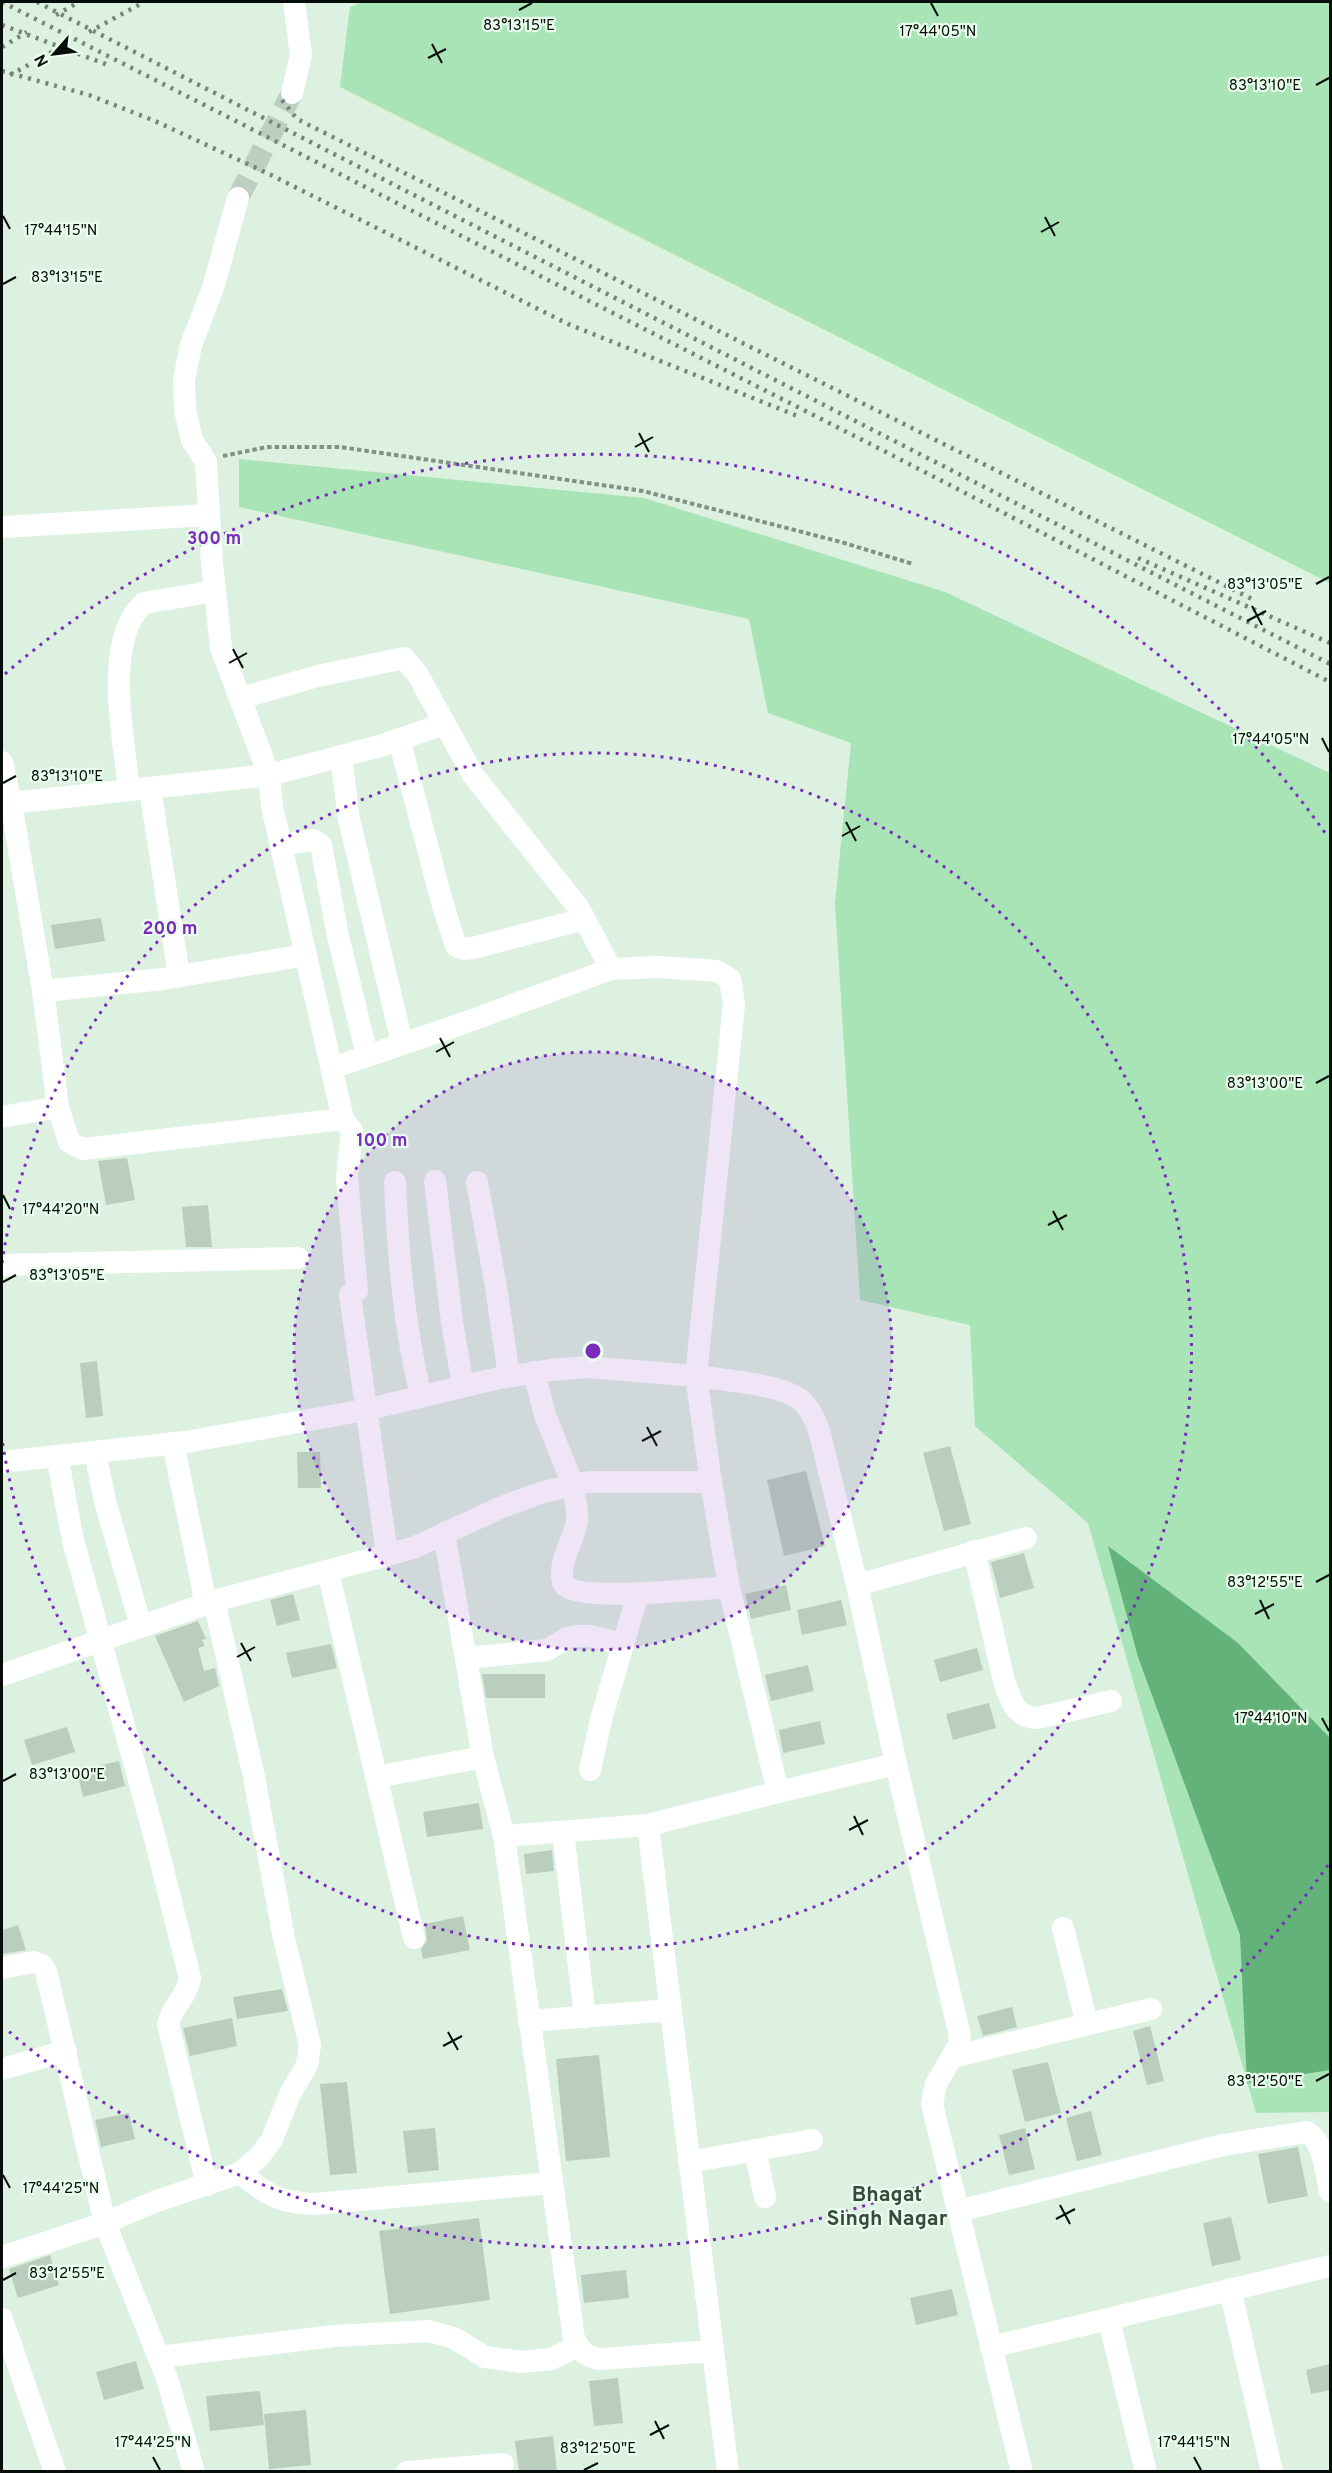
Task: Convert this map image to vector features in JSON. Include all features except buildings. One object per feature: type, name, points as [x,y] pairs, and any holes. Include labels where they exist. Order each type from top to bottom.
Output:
[{"type":"street","points":[[292,93],[301,55],[294,2]]},
{"type":"street","points":[[238,198],[213,288],[191,345],[184,380],[188,429],[206,462],[221,648],[269,775],[272,806],[343,1119],[352,1131],[347,1178],[357,1291],[350,1295],[387,1554]]},
{"type":"street","points":[[2,527],[209,515]]},
{"type":"street","points":[[179,976],[118,689],[119,669],[126,632],[138,608],[144,603],[215,591]]},
{"type":"street","points":[[241,698],[318,676],[404,658],[418,675],[473,775],[572,899],[611,969]]},
{"type":"street","points":[[11,803],[269,775],[341,756],[444,724]]},
{"type":"street","points":[[399,739],[442,902],[456,946],[464,949],[473,948],[584,919]]},
{"type":"street","points":[[341,756],[349,819],[402,1043]]},
{"type":"street","points":[[2,762],[43,991],[58,1107],[69,1142],[83,1149],[343,1119]]},
{"type":"street","points":[[281,845],[313,840],[321,845],[338,936],[367,1055]]},
{"type":"street","points":[[43,991],[179,976],[306,955]]},
{"type":"street","points":[[332,1068],[611,969],[658,968],[717,971],[730,979],[733,987],[733,1016],[696,1376],[729,1587],[778,1792]]},
{"type":"street","points":[[2,1117],[58,1107]]},
{"type":"street","points":[[435,1181],[445,1277],[463,1386]]},
{"type":"street","points":[[394,1182],[408,1336],[421,1396]]},
{"type":"street","points":[[477,1182],[496,1287],[508,1376]]},
{"type":"street","points":[[2,1265],[298,1258]]},
{"type":"street","points":[[2,1462],[173,1443],[365,1410],[508,1376],[586,1368],[696,1376],[771,1388],[801,1401],[819,1430],[857,1585],[959,2032],[960,2043],[936,2084],[932,2104],[1022,2472]]},
{"type":"street","points":[[534,1372],[545,1415],[573,1485],[576,1502],[577,1518],[562,1569],[563,1583],[571,1589],[581,1591],[638,1594],[729,1587]]},
{"type":"street","points":[[2,2257],[105,2223],[240,2173],[259,2157],[272,2139],[290,2094],[307,2065],[310,2044],[284,1938],[253,1772],[210,1603],[173,1443]]},
{"type":"street","points":[[95,1452],[105,1501],[141,1626]]},
{"type":"street","points":[[57,1456],[73,1540],[156,1842],[190,1978],[188,1990],[173,2011],[168,2024],[207,2185]]},
{"type":"street","points":[[2,1675],[100,1639],[210,1603],[413,1548],[512,1503],[543,1492],[589,1482],[711,1482]]},
{"type":"street","points":[[444,1533],[483,1757],[504,1836],[574,2339],[583,2353],[591,2358],[601,2359],[712,2351]]},
{"type":"street","points":[[857,1585],[1026,1538]]},
{"type":"street","points":[[975,1551],[1004,1681],[1009,1697],[1019,1713],[1027,1718],[1037,1718],[1110,1701]]},
{"type":"street","points":[[328,1571],[414,1938]]},
{"type":"street","points":[[590,1770],[638,1594]]},
{"type":"street","points":[[466,1658],[547,1650],[567,1638],[577,1636],[590,1636],[623,1644]]},
{"type":"street","points":[[376,1776],[483,1757]]},
{"type":"street","points":[[504,1836],[648,1825],[896,1764]]},
{"type":"street","points":[[648,1825],[728,2472]]},
{"type":"street","points":[[563,1832],[585,2017]]},
{"type":"street","points":[[1063,1928],[1087,2024]]},
{"type":"street","points":[[2,1968],[34,1962],[42,1965],[49,1982],[105,2223],[167,2378],[194,2472]]},
{"type":"street","points":[[952,2057],[1151,2009]]},
{"type":"street","points":[[529,2021],[670,2010]]},
{"type":"street","points":[[2,2069],[66,2051]]},
{"type":"street","points":[[958,2211],[1223,2145],[1307,2132],[1314,2136],[1318,2145],[1330,2192]]},
{"type":"street","points":[[689,2162],[812,2140]]},
{"type":"street","points":[[755,2150],[765,2197]]},
{"type":"street","points":[[240,2173],[260,2189],[284,2202],[315,2204],[551,2183]]},
{"type":"street","points":[[990,2347],[1330,2266]]},
{"type":"street","points":[[1230,2289],[1272,2472]]},
{"type":"street","points":[[2,2319],[55,2472]]},
{"type":"street","points":[[1109,2320],[1146,2472]]},
{"type":"street","points":[[159,2357],[334,2336],[429,2331],[454,2338],[485,2358],[522,2362],[550,2359],[578,2346]]},
{"type":"street","points":[[407,2472],[503,2464]]},
{"type":"path","points":[[206,462],[231,453],[267,447],[352,448],[643,491],[841,542],[913,564]]},
{"type":"shaded area","points":[[363,2],[1330,2],[1330,583],[340,87],[350,7]]},
{"type":"shaded area","points":[[239,459],[644,498],[945,592],[1330,773],[1330,2112],[1256,2113],[1088,1523],[975,1426],[970,1325],[860,1300],[835,903],[851,743],[768,713],[749,619],[239,507]]},
{"type":"shaded area","points":[[1108,1546],[1238,1643],[1330,1738],[1330,2070],[1247,2083],[1240,1935],[1138,1657]]},
{"type":"tunnel","points":[[238,198],[292,93]]},
{"type":"railway","points":[[2,2],[886,452],[1330,682]]},
{"type":"railway","points":[[37,2],[1330,664]]},
{"type":"railway","points":[[56,15],[79,2]]},
{"type":"railway","points":[[89,32],[144,2]]},
{"type":"railway","points":[[2,25],[108,65]]},
{"type":"railway","points":[[2,47],[27,32]]},
{"type":"railway","points":[[10,75],[65,45]]},
{"type":"railway","points":[[2,71],[89,95],[155,121],[269,174],[568,324],[800,417]]},
{"type":"railway","points":[[282,100],[297,119],[1254,600]]},
{"type":"railway","points":[[1138,558],[1330,643]]},
{"type":"district","name":"Bhagat Singh Nagar","points":[[887,2207]]}]
